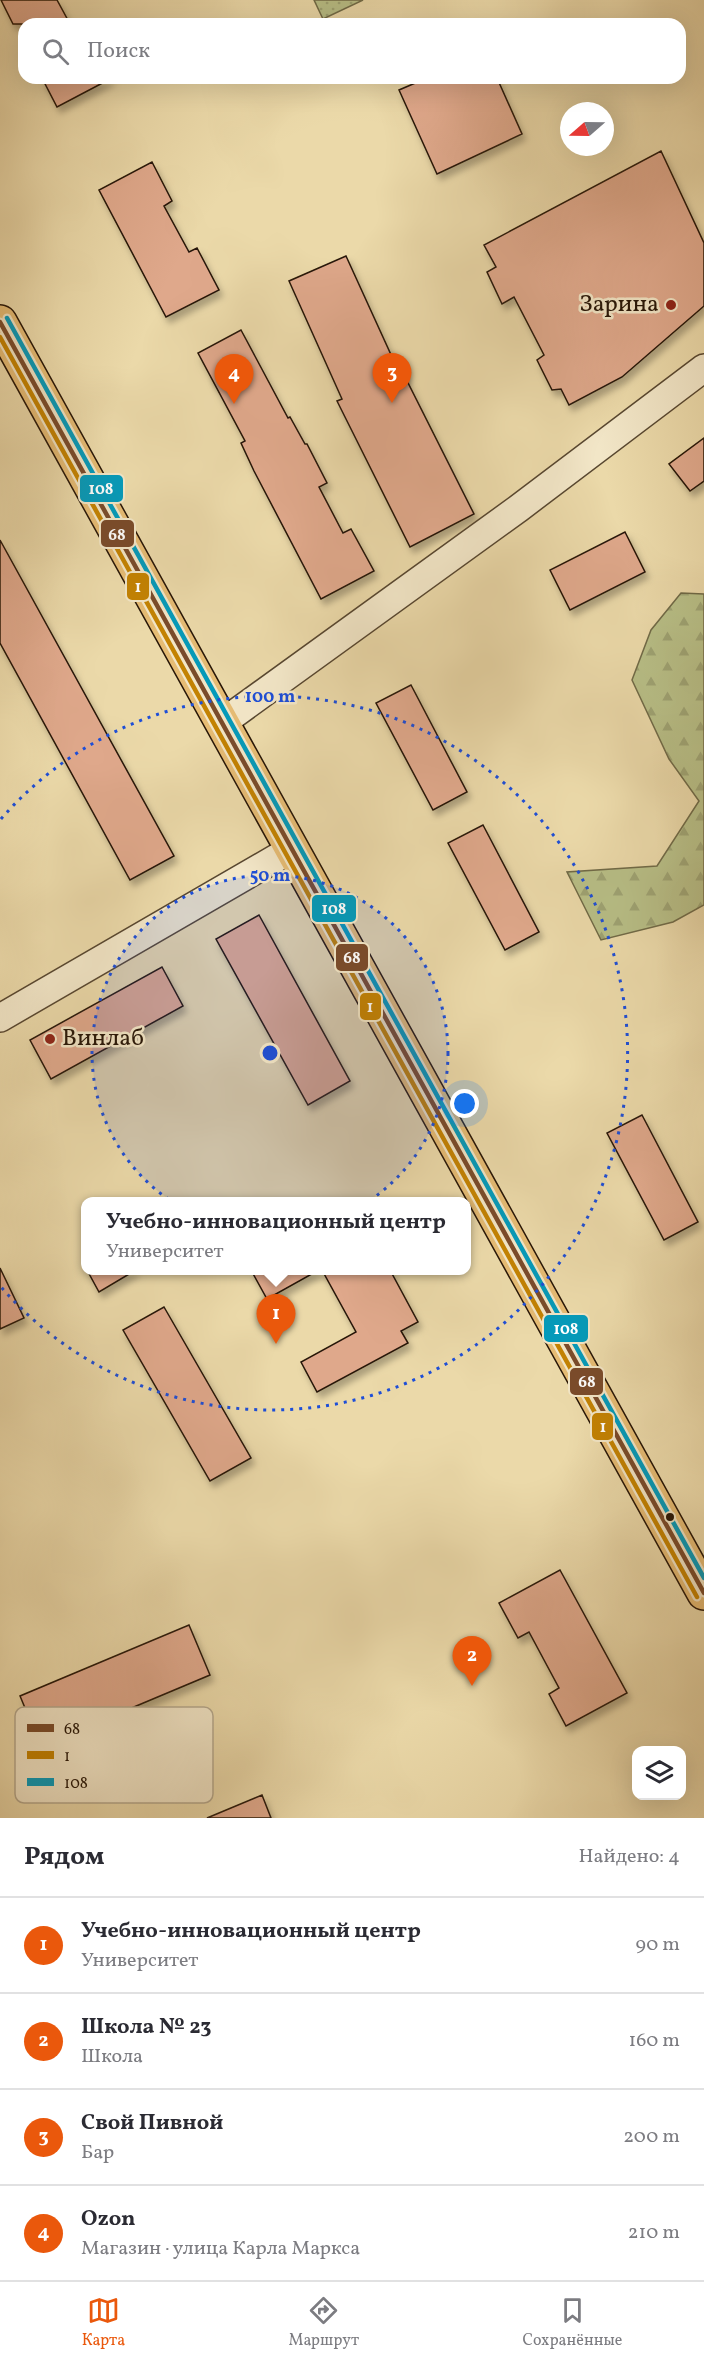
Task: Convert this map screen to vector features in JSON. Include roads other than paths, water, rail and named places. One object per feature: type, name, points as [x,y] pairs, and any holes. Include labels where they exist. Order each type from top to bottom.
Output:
[{"type":"highway","points":[[0,322],[704,1593]]},
{"type":"street","points":[[222,723],[519,508],[704,368]]},
{"type":"street","points":[[0,1018],[292,849]]},
{"type":"place","name":"Зарина","points":[[671,305]]},
{"type":"place","name":"Свой Пивной","points":[[392,403]]},
{"type":"place","name":"Ozon","points":[[234,404]]},
{"type":"place","name":"Винлаб","points":[[50,1039]]},
{"type":"place","name":"Учебно-инновационный центр","points":[[276,1344]]},
{"type":"place","name":"Школа № 23","points":[[472,1686]]}]
